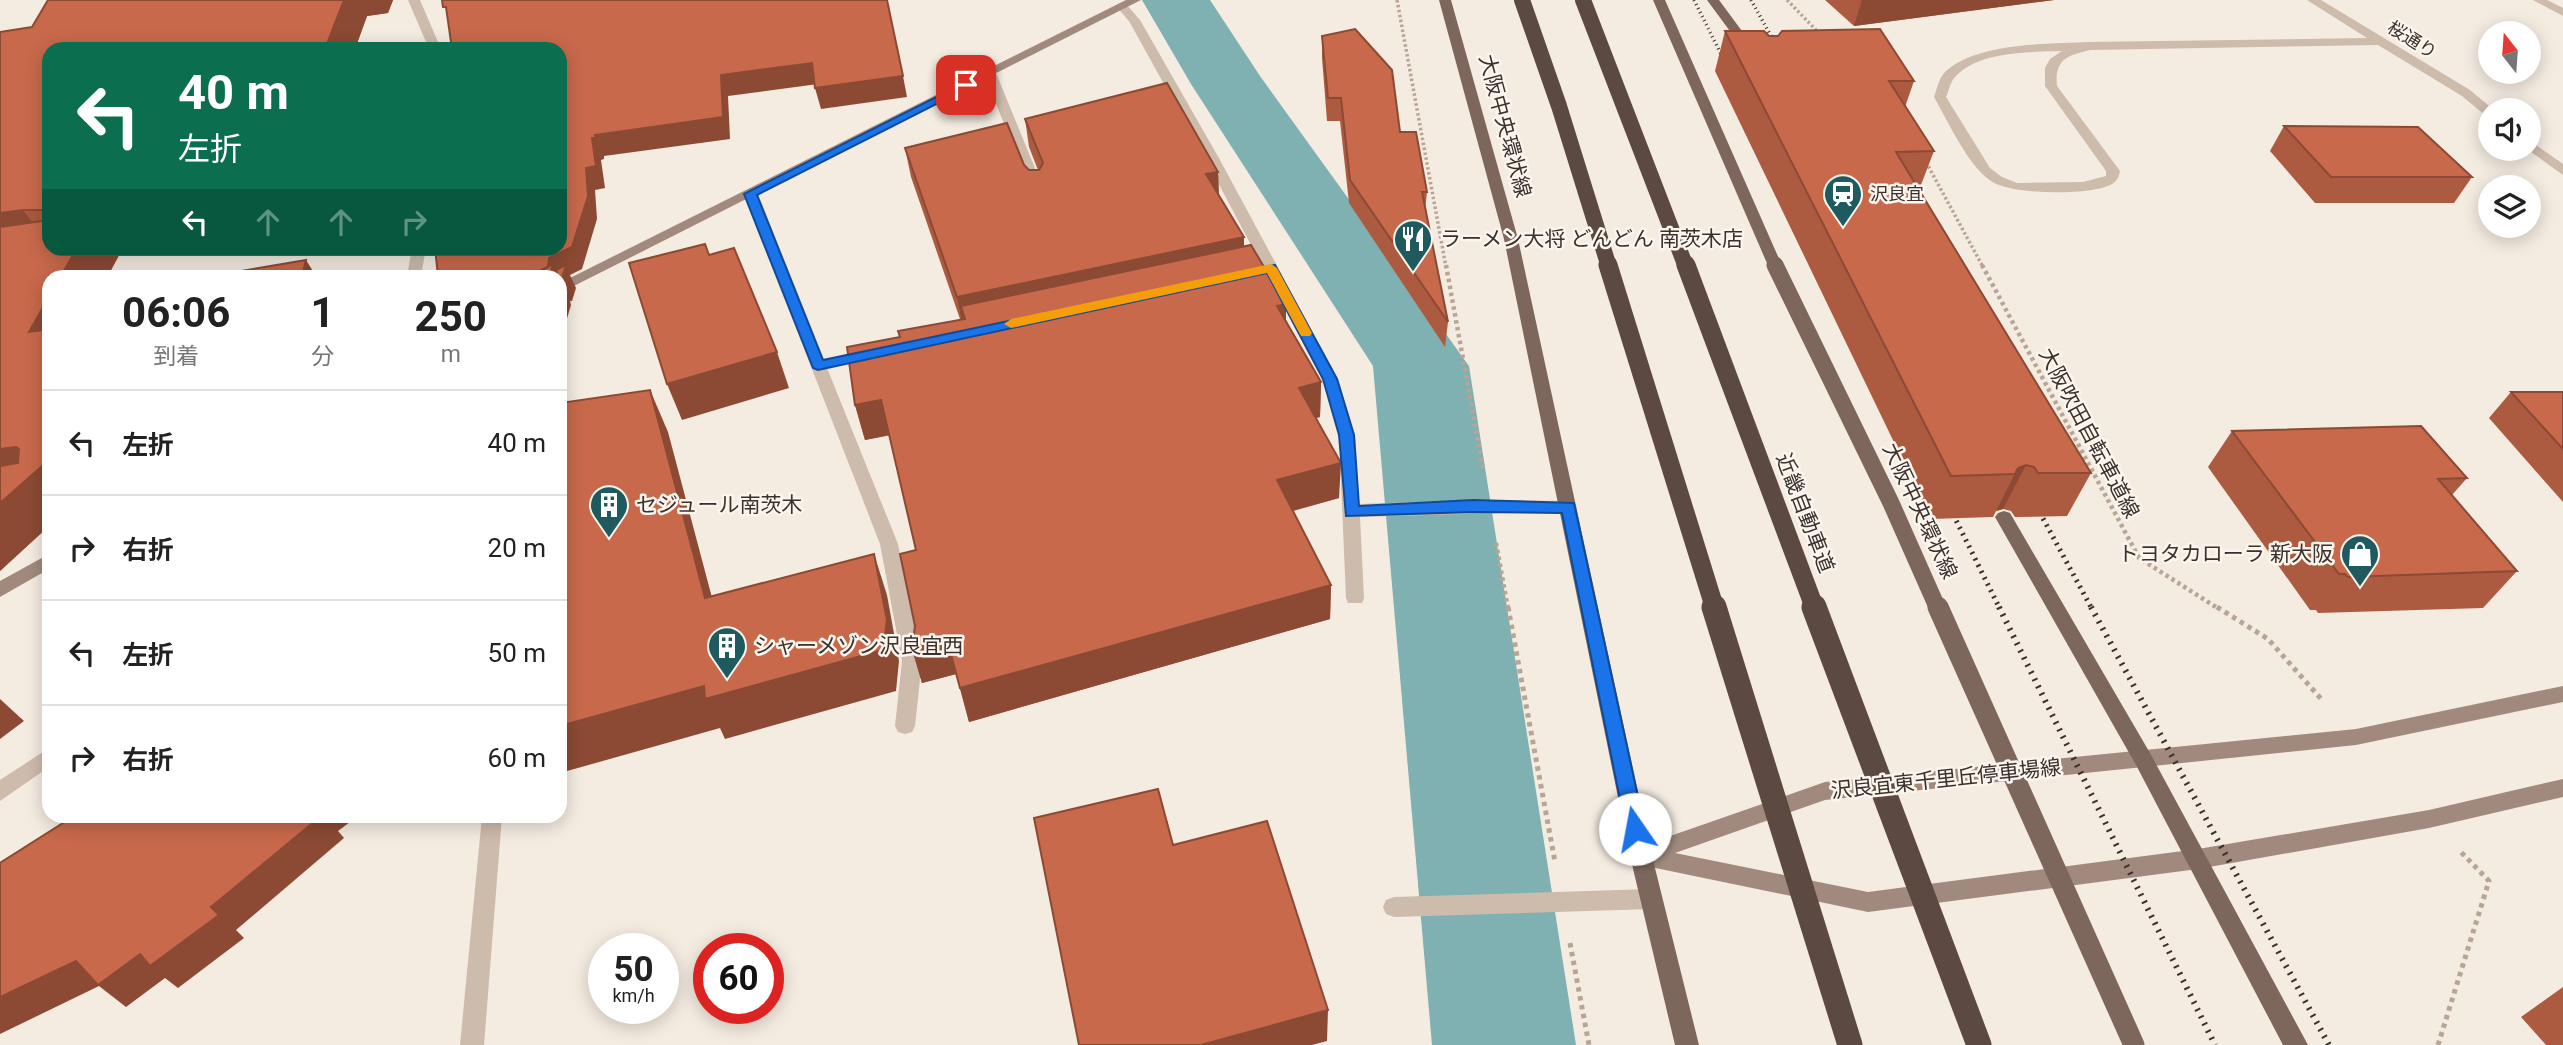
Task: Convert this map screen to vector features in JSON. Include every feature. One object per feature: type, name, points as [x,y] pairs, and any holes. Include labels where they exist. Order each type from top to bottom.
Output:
[{"type":"highway","points":[[1521,0],[1559,106],[1850,1045]]},
{"type":"highway","name":"近畿自動車道","points":[[1583,0],[1625,104],[1979,1045]]},
{"type":"main road","name":"大阪中央環状線","points":[[1445,0],[1511,239],[1641,856],[1687,1045]]},
{"type":"main road","name":"大阪中央環状線","points":[[1659,0],[1773,261],[1891,503],[2134,1045]]},
{"type":"main road","points":[[1713,0],[1726,14],[1756,59]]},
{"type":"main road","points":[[567,286],[1129,2]]},
{"type":"main road","points":[[2004,517],[2143,759],[2296,1045]]},
{"type":"main road","points":[[0,590],[42,565]]},
{"type":"main road","name":"沢良宜東千里丘停車場線","points":[[1641,856],[1825,791],[2356,737],[2563,694]]},
{"type":"main road","points":[[1641,856],[1868,901],[2198,859],[2429,819],[2563,788]]},
{"type":"street","points":[[414,0],[432,42]]},
{"type":"street","name":"桜通り","points":[[2313,0],[2466,93],[2478,103]]},
{"type":"street","points":[[2539,0],[2563,13]]},
{"type":"street","points":[[1129,2],[1134,20],[1264,270],[1330,379],[1347,435],[1355,598]]},
{"type":"street","points":[[2090,46],[2054,60],[2048,72],[2051,86],[2113,171],[2112,177],[2095,186],[2017,187],[1990,175],[1940,96],[1948,76],[1970,63],[1995,54],[2029,48],[2090,46],[2382,41]]},
{"type":"street","points":[[990,73],[1038,193]]},
{"type":"street","points":[[2541,154],[2563,171]]},
{"type":"street","points":[[751,194],[889,544],[912,661],[905,726]]},
{"type":"street","points":[[818,365],[884,351]]},
{"type":"street","points":[[1351,512],[1473,506],[1568,507]]},
{"type":"street","points":[[0,792],[42,761]]},
{"type":"street","points":[[472,1045],[491,823]]},
{"type":"street","points":[[1394,907],[1651,899]]},
{"type":"path","points":[[1787,0],[1828,39]]},
{"type":"path","name":"大阪吹田自転車道線","points":[[1922,153],[2138,558],[2267,639],[2356,737]]},
{"type":"path","points":[[2429,819],[2489,881],[2438,1045]]},
{"type":"building","points":[[48,0],[344,0],[328,42],[42,42],[42,210],[0,213],[0,32],[32,27]]},
{"type":"building","points":[[442,0],[887,0],[903,76],[815,88],[812,63],[721,75],[723,117],[595,135],[596,138],[592,138],[596,166],[586,168],[588,196],[572,247],[567,249],[567,42],[451,42],[446,7],[443,7]]},
{"type":"building","points":[[1355,29],[1392,70],[1400,132],[1416,132],[1427,192],[1422,192],[1448,322],[1350,180],[1341,98],[1328,98],[1322,36]]},
{"type":"building","points":[[1880,29],[1914,81],[1889,81],[1934,151],[1896,152],[2091,473],[2038,473],[2034,467],[2026,465],[2018,468],[2015,474],[1951,476],[1725,31],[1764,31],[1769,36],[1778,36],[1782,31]]},
{"type":"building","points":[[1167,83],[1218,172],[1206,174],[1244,237],[957,297],[905,148],[1007,123],[1024,165],[1029,170],[1039,170],[1043,163],[1025,119]]},
{"type":"building","points":[[2284,126],[2418,127],[2472,177],[2331,177]]},
{"type":"building","points":[[42,221],[42,256],[72,256],[64,270],[42,270],[42,309],[29,332],[42,330],[42,466],[0,503],[0,466],[18,463],[19,449],[0,449],[0,227]]},
{"type":"building","points":[[705,244],[709,255],[734,248],[777,352],[667,384],[629,263]]},
{"type":"building","points":[[1251,245],[1286,304],[1277,306],[1321,382],[1299,388],[1341,463],[1277,480],[1331,585],[960,688],[947,639],[912,649],[915,626],[900,554],[916,550],[881,400],[855,405],[847,347],[900,337],[898,331],[965,319],[961,306]]},
{"type":"building","points":[[436,256],[553,256],[549,258],[548,267],[542,270],[437,270]]},
{"type":"building","points":[[306,260],[304,270],[247,270]]},
{"type":"building","points":[[650,390],[705,598],[874,554],[887,620],[883,650],[705,699],[704,686],[567,724],[567,402]]},
{"type":"building","points":[[2511,392],[2563,392],[2563,449]]},
{"type":"building","points":[[2421,426],[2467,478],[2438,479],[2517,571],[2348,577],[2339,574],[2232,431]]},
{"type":"building","points":[[1158,789],[1173,845],[1267,821],[1328,1010],[1201,1045],[1079,1045],[1034,818]]},
{"type":"building","points":[[63,823],[313,823],[211,907],[219,915],[150,966],[140,954],[98,985],[76,961],[0,997],[0,863]]},
{"type":"waterway","points":[[1176,0],[1228,84],[1421,366],[1504,1045]]},
{"type":"railway","points":[[1694,0],[1728,68]]},
{"type":"railway","points":[[1751,0],[1780,52]]},
{"type":"railway","points":[[2033,500],[2092,609]]},
{"type":"railway","points":[[1947,502],[2000,609]]},
{"type":"railway","points":[[1999,607],[2215,1045]]},
{"type":"railway","points":[[2091,607],[2329,1045]]},
{"type":"slow traffic","points":[[1011,324],[1271,268],[1305,333]]},
{"type":"place","name":"沢良宜","points":[[1843,228]]},
{"type":"place","name":"ラーメン大将 どんどん 南茨木店","points":[[1413,273]]},
{"type":"place","name":"セジュール南茨木","points":[[609,539]]},
{"type":"place","name":"トヨタカローラ 新大阪","points":[[2360,588]]},
{"type":"place","name":"シャーメゾン沢良宜西","points":[[727,680]]},
{"type":"route","points":[[966,85],[751,194],[818,365],[1271,268],[1330,379],[1347,435],[1351,512],[1473,506],[1568,507],[1635,829]]}]
